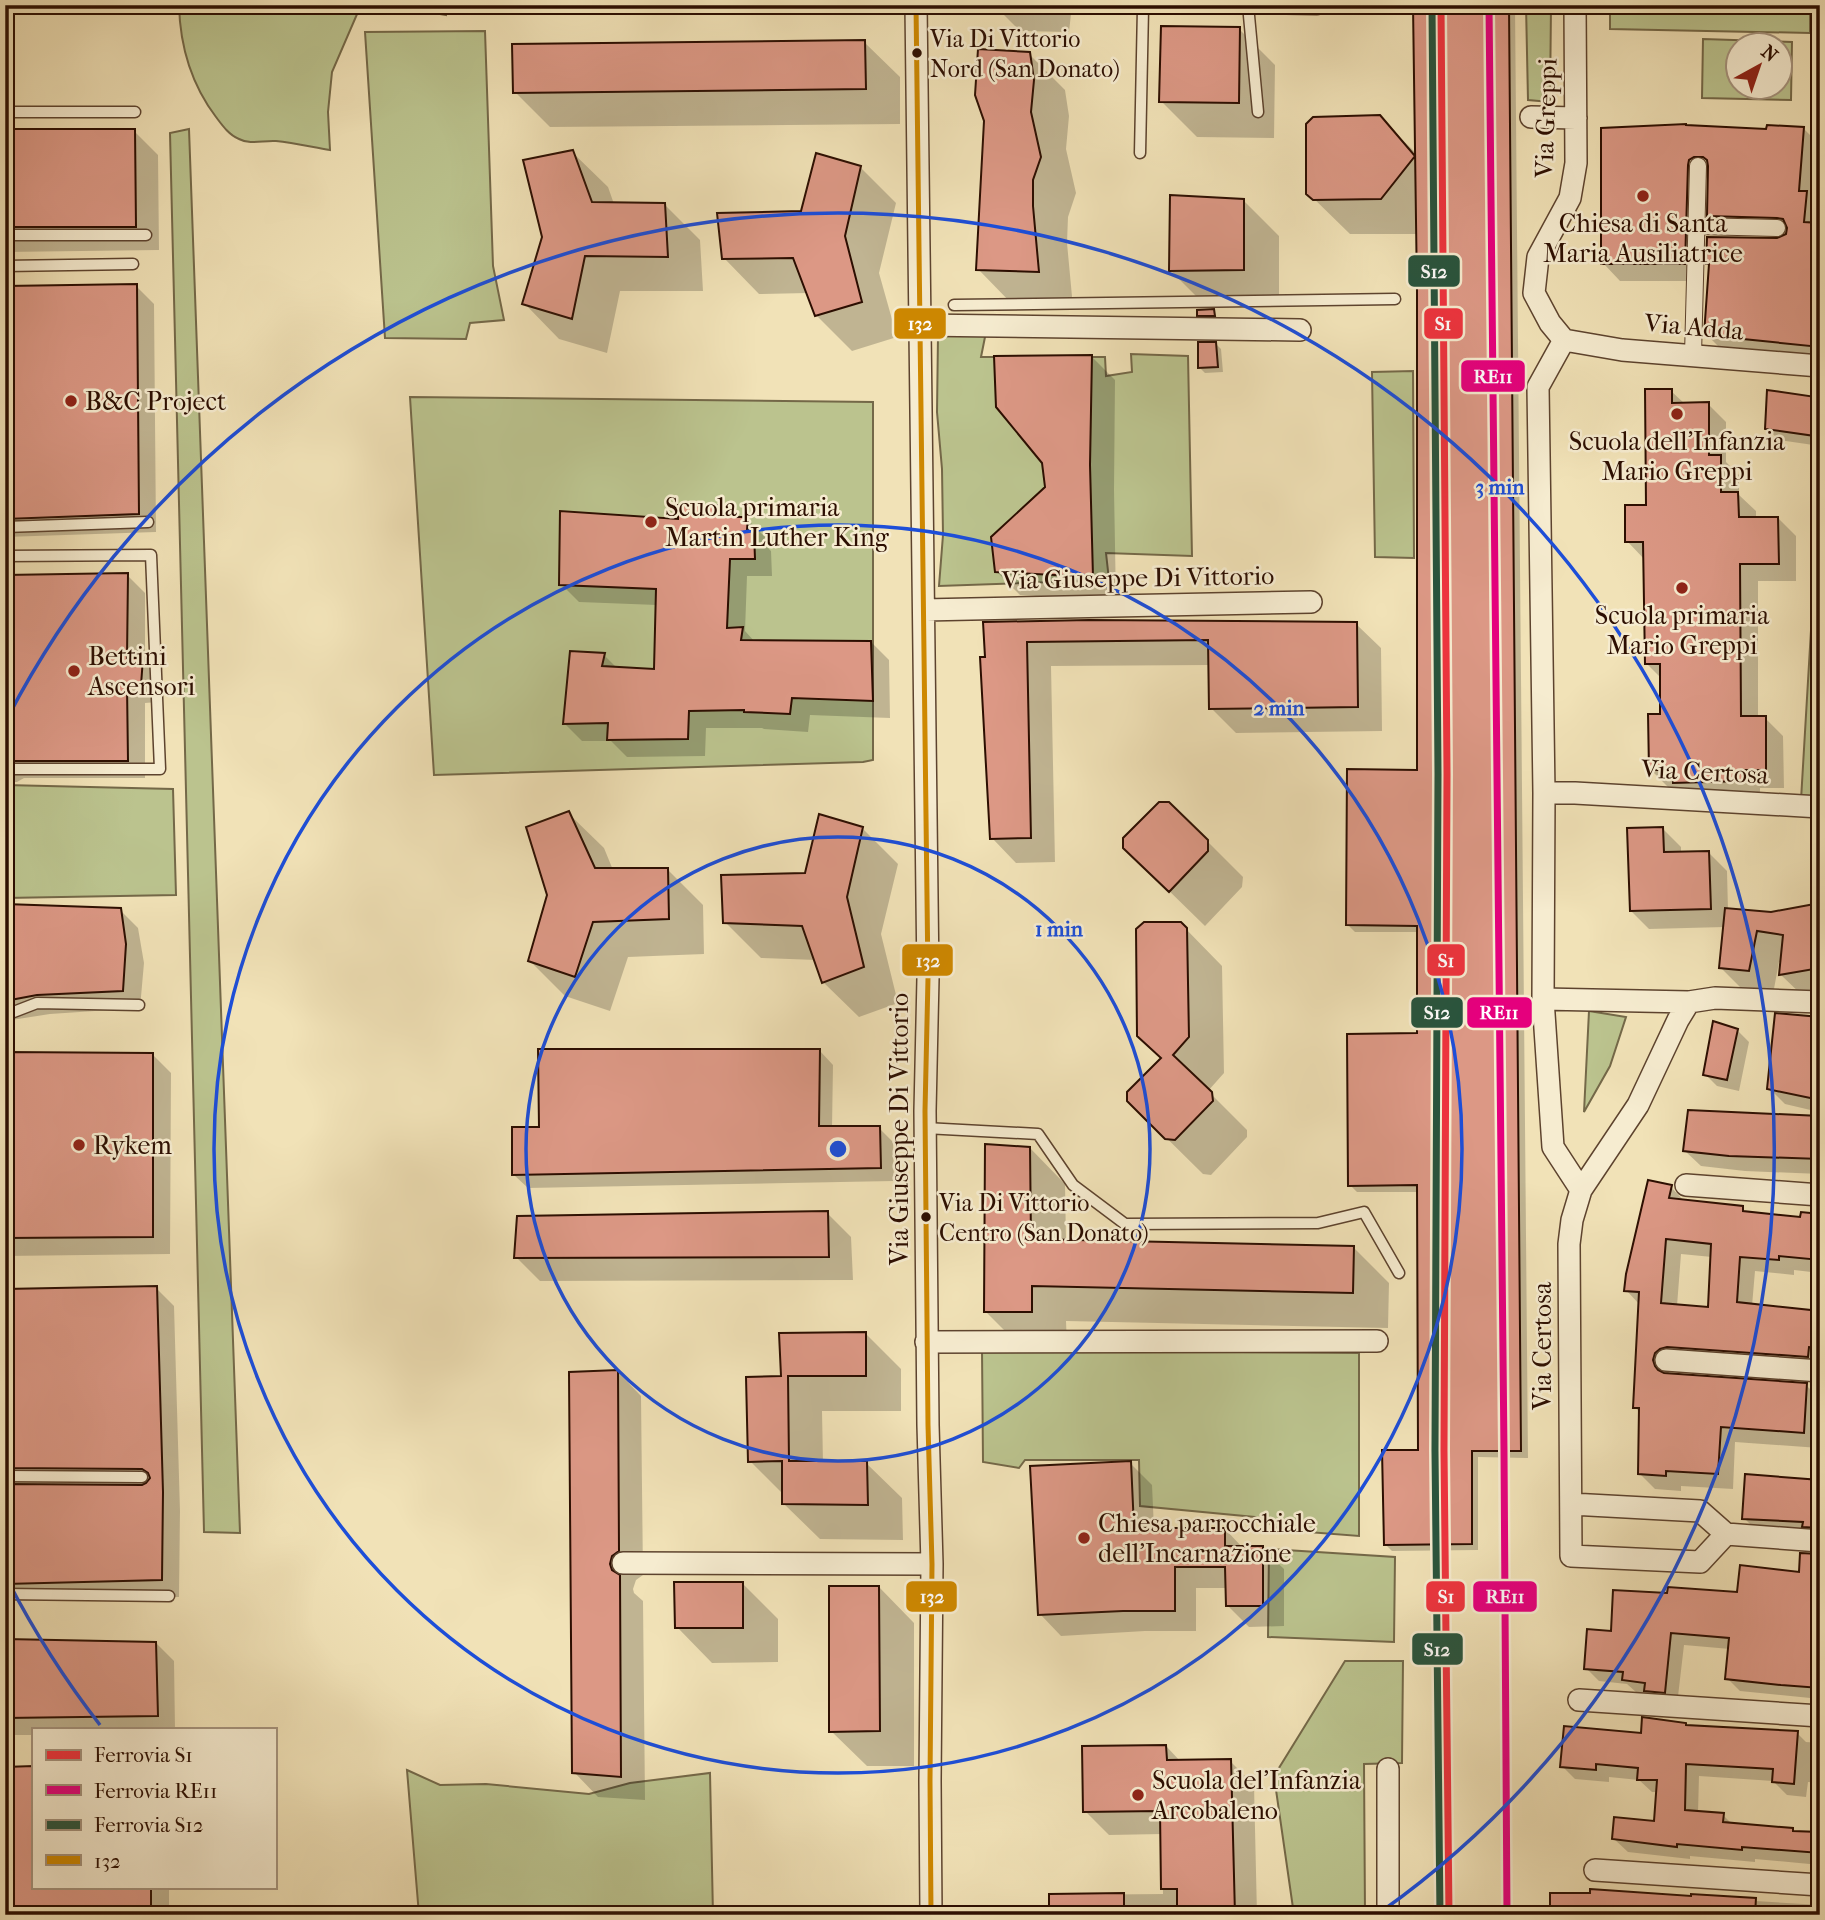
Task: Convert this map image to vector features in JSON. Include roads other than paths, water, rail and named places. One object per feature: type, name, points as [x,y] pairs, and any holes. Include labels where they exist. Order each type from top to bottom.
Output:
[{"type":"street","name":"Via Giuseppe Di Vittorio","points":[[916,5],[928,978],[925,1128],[926,1342],[932,1564],[931,1915]]},
{"type":"street","name":"Via Greppi","points":[[1564,340],[1550,323],[1534,293],[1538,257],[1570,198],[1576,163],[1575,5]]},
{"type":"street","points":[[1531,117],[1576,118]]},
{"type":"street","points":[[1693,355],[1698,166]]},
{"type":"street","points":[[1698,226],[1777,228]]},
{"type":"street","points":[[920,324],[1300,330]]},
{"type":"street","points":[[1564,340],[1538,387],[1544,793],[1543,999],[1553,1147],[1581,1190]]},
{"type":"street","name":"Via Adda","points":[[1564,340],[1622,349],[1820,366]]},
{"type":"street","name":"Via Giuseppe Di Vittorio","points":[[924,610],[1311,602]]},
{"type":"street","name":"Via Certosa","points":[[1544,793],[1820,807]]},
{"type":"street","points":[[1543,999],[1689,1002],[1715,998],[1820,1002]]},
{"type":"street","name":"Via Certosa","points":[[1689,1002],[1639,1105],[1581,1190],[1572,1220],[1569,1244],[1570,1556],[1700,1562],[1726,1534]]},
{"type":"street","points":[[1686,1185],[1820,1195]]},
{"type":"street","points":[[926,1342],[1377,1341]]},
{"type":"street","points":[[1666,1360],[1820,1371]]},
{"type":"street","points":[[1571,1504],[1700,1511],[1726,1534],[1820,1541]]},
{"type":"street","points":[[624,1563],[932,1564]]},
{"type":"street","points":[[1579,1700],[1820,1716]]},
{"type":"street","points":[[1388,1769],[1388,1915]]},
{"type":"street","points":[[1595,1870],[1820,1885]]},
{"type":"lane","points":[[1258,111],[1248,6],[1317,9]]},
{"type":"lane","points":[[1140,153],[1143,8]]},
{"type":"lane","points":[[5,112],[135,112]]},
{"type":"lane","points":[[5,235],[146,235]]},
{"type":"lane","points":[[5,266],[133,264]]},
{"type":"lane","points":[[954,304],[1395,299]]},
{"type":"lane","points":[[5,527],[148,522]]},
{"type":"lane","points":[[5,556],[151,555],[160,769],[5,769]]},
{"type":"lane","points":[[5,1012],[11,1013],[37,1003],[139,1004]]},
{"type":"lane","points":[[925,1128],[1038,1135],[1073,1185],[1125,1224],[1318,1223],[1364,1212],[1399,1273]]},
{"type":"lane","points":[[5,1476],[142,1477]]},
{"type":"lane","points":[[5,1594],[169,1596]]},
{"type":"rail line","name":"S12","points":[[1432,5],[1438,774],[1435,1451],[1440,1915]]},
{"type":"rail line","name":"S1","points":[[1441,5],[1447,774],[1444,1451],[1449,1915]]},
{"type":"rail line","name":"RE11","points":[[1489,5],[1507,1915]]},
{"type":"place","name":"Via Di Vittorio Nord (San Donato)","points":[[917,53]]},
{"type":"place","name":"Chiesa di Santa Maria Ausiliatrice","points":[[1643,196]]},
{"type":"place","name":"B&C Project","points":[[71,401]]},
{"type":"place","name":"Scuola dell'Infanzia Mario Greppi","points":[[1677,414]]},
{"type":"place","name":"Scuola primaria Martin Luther King","points":[[651,522]]},
{"type":"place","name":"Scuola primaria Mario Greppi","points":[[1682,588]]},
{"type":"place","name":"Bettini Ascensori","points":[[74,671]]},
{"type":"place","name":"Rykem","points":[[79,1145]]},
{"type":"place","name":"Via Di Vittorio Centro (San Donato)","points":[[926,1217]]},
{"type":"place","name":"Chiesa parrocchiale dell'Incarnazione","points":[[1084,1538]]},
{"type":"place","name":"Scuola del'Infanzia Arcobaleno","points":[[1138,1795]]}]
